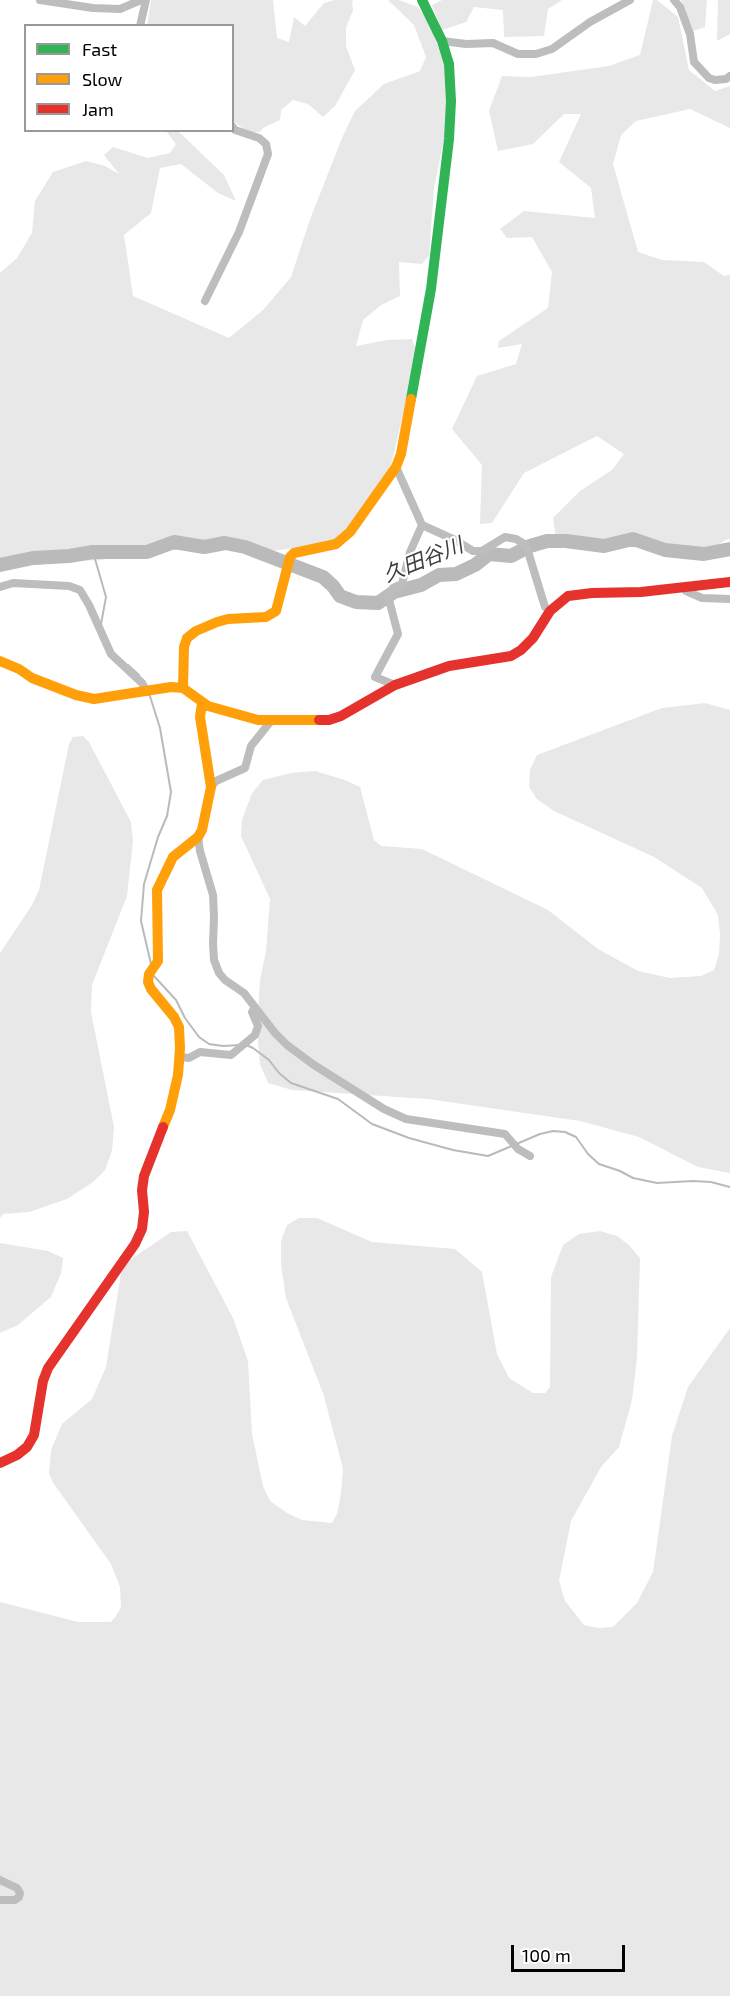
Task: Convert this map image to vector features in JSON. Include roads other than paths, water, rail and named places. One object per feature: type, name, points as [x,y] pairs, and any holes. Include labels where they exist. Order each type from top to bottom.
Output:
[{"type":"street","points":[[40,0],[93,8],[120,9],[141,0]]},
{"type":"street","points":[[140,24],[146,0]]},
{"type":"street","points":[[183,688],[184,647],[187,638],[196,631],[217,622],[228,619],[266,617],[276,611],[290,557],[294,553],[336,544],[351,532],[396,466],[401,454],[431,289],[447,149],[451,81],[442,41],[422,0]]},
{"type":"street","points":[[442,41],[466,44],[493,43],[519,54],[536,54],[552,49],[590,22],[630,0]]},
{"type":"street","points":[[674,0],[680,7],[690,34],[694,62],[715,80],[726,79],[730,76]]},
{"type":"street","points":[[205,301],[239,232],[268,154],[266,144],[259,138],[234,129]]},
{"type":"street","points":[[396,466],[422,525],[473,551],[482,551],[505,537],[516,539],[526,545],[545,607],[550,611]]},
{"type":"street","points":[[395,686],[375,677],[398,634],[388,596],[393,588],[402,584],[410,552],[422,525]]},
{"type":"street","points":[[0,661],[19,669],[32,678],[76,695],[94,699],[171,687],[183,688],[202,703],[258,720],[335,718],[395,686],[463,662],[511,656],[533,638],[550,611],[568,596],[641,592],[730,582]]},
{"type":"street","points":[[0,587],[13,583],[69,586],[80,590],[111,654],[142,683],[147,692]]},
{"type":"street","points":[[685,587],[686,591],[702,598],[730,599]]},
{"type":"street","points":[[0,1463],[17,1455],[31,1441],[43,1381],[48,1368],[142,1230],[144,1176],[170,1110],[180,1057],[179,1027],[148,982],[149,974],[158,961],[157,890],[173,856],[198,837],[202,830],[211,787],[200,717],[202,703]]},
{"type":"street","points":[[211,787],[216,782],[244,768],[251,746],[271,721]]},
{"type":"street","points":[[198,837],[213,895],[214,960],[219,973],[244,993],[287,1045],[384,1110],[406,1119],[505,1134],[518,1149],[530,1156]]},
{"type":"street","points":[[180,1057],[189,1058],[200,1052],[231,1055],[255,1035],[258,1026],[252,1011],[255,1008]]},
{"type":"street","points":[[0,1880],[17,1888],[20,1893],[15,1900],[0,1900]]},
{"type":"waterway","name":"久田谷川","points":[[0,565],[33,558],[93,552],[147,552],[174,542],[204,547],[225,543],[245,547],[323,577],[340,596],[356,602],[378,603],[394,592],[421,585],[439,575],[456,574],[475,565],[489,554],[511,556],[530,546],[547,541],[604,546],[633,539],[665,550],[704,554],[730,549]]},
{"type":"waterway","points":[[93,552],[106,597],[101,624]]},
{"type":"waterway","points":[[128,665],[139,675]]},
{"type":"waterway","points":[[149,693],[160,728],[171,792],[167,816],[144,884],[141,921],[151,964]]},
{"type":"waterway","points":[[154,976],[176,1000],[185,1018],[199,1037],[209,1044],[240,1045]]},
{"type":"waterway","points":[[246,1045],[269,1060],[291,1083],[338,1099],[372,1124],[409,1138],[453,1150],[488,1156],[540,1134],[553,1131],[565,1132],[576,1137],[588,1154],[599,1164],[633,1178],[657,1183],[711,1182],[730,1187]]}]
